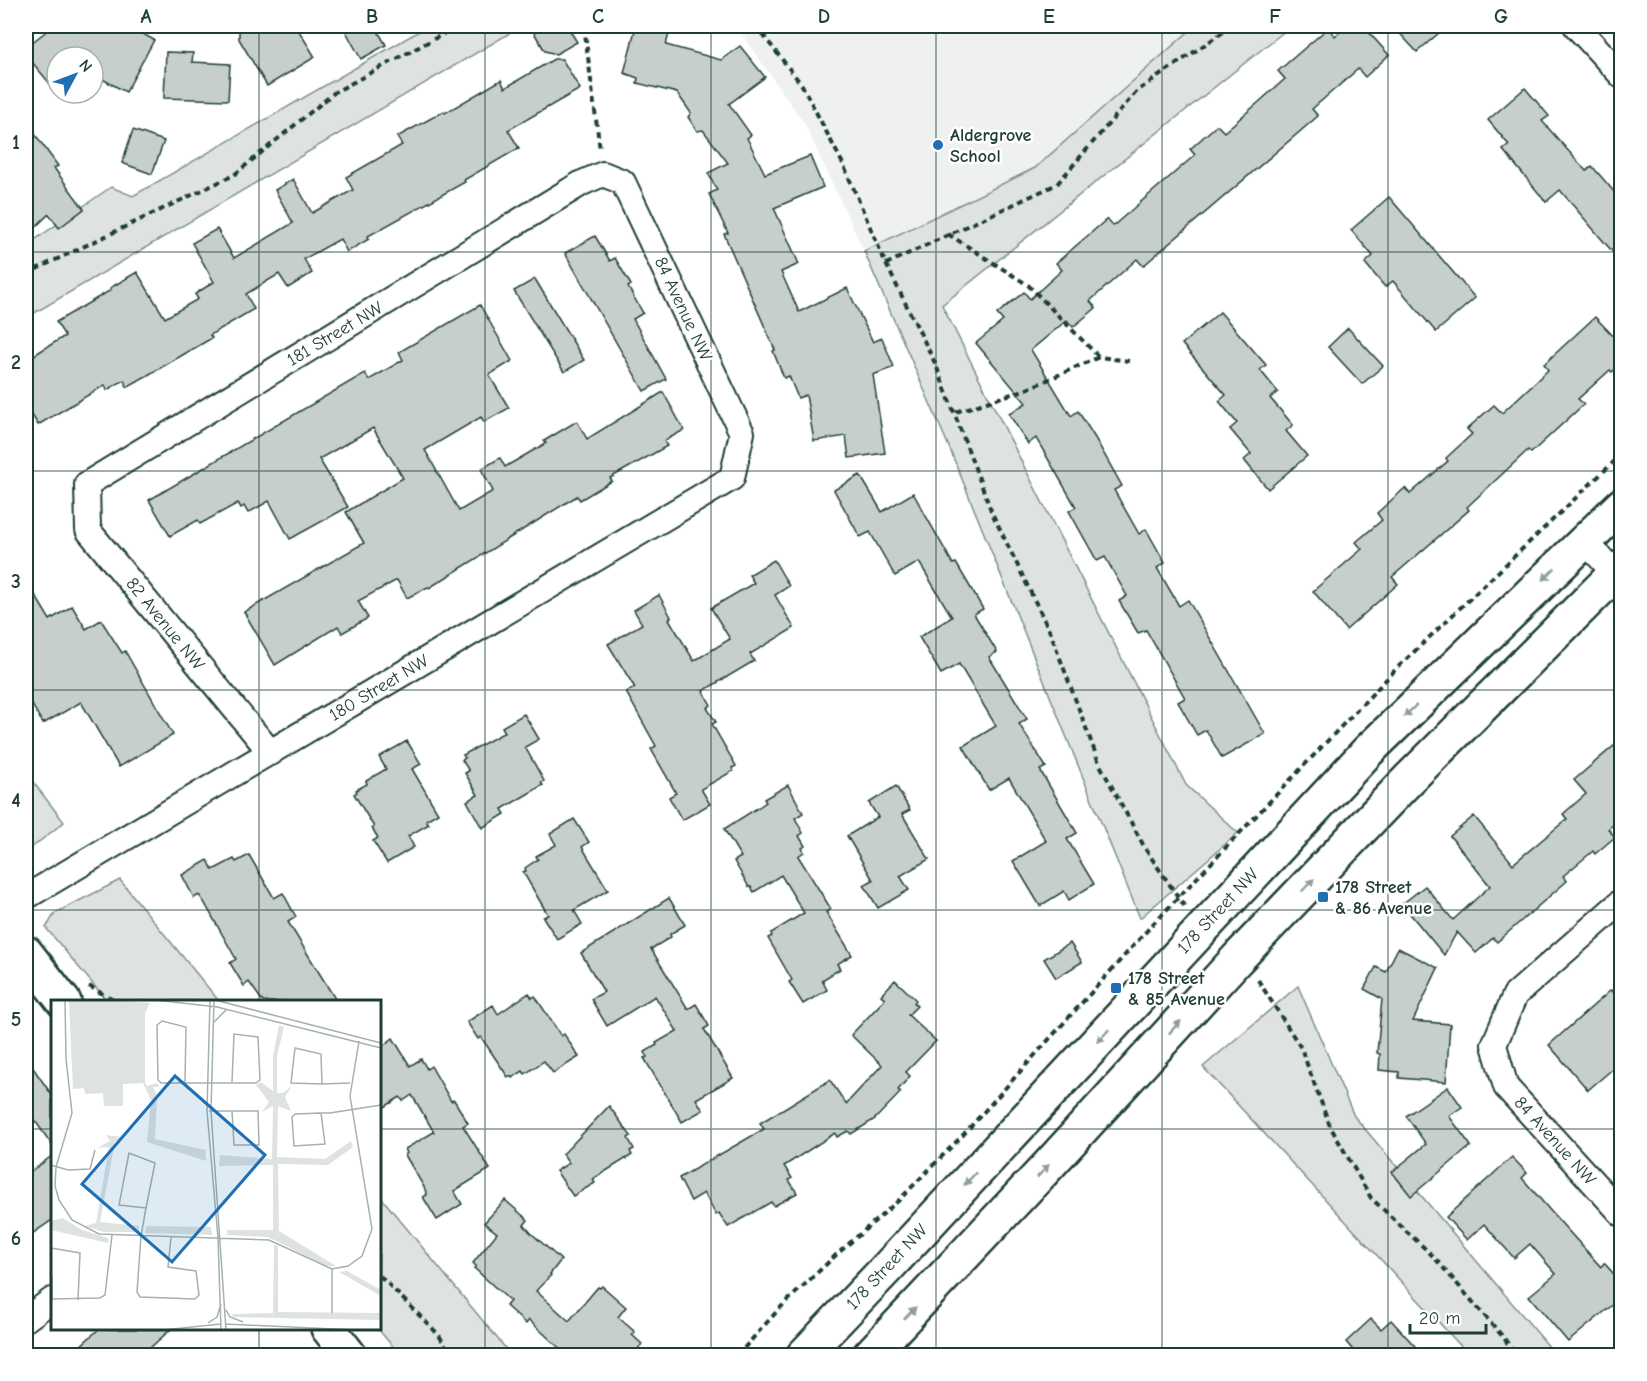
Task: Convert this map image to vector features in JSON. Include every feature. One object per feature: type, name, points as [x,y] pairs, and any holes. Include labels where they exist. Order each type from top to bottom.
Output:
[{"type":"main road","name":"178 Street NW","points":[[803,1356],[1368,751],[1622,505]]},
{"type":"main road","points":[[869,1356],[1237,960],[1410,778],[1619,574]]},
{"type":"main road","points":[[26,953],[62,1000]]},
{"type":"main road","points":[[329,1330],[351,1356]]},
{"type":"street","points":[[1576,26],[1622,76]]},
{"type":"street","name":"84 Avenue NW","points":[[593,179],[623,182],[742,433],[732,478]]},
{"type":"street","name":"181 Street NW","points":[[87,484],[593,179]]},
{"type":"street","name":"180 Street NW","points":[[26,897],[732,478]]},
{"type":"street","name":"82 Avenue NW","points":[[87,484],[88,530],[271,753]]},
{"type":"street","points":[[1584,540],[1619,574]]},
{"type":"street","name":"84 Avenue NW","points":[[1622,901],[1515,995],[1494,1045],[1506,1087],[1622,1214]]},
{"type":"street","points":[[26,1319],[51,1301]]},
{"type":"path","points":[[26,274],[234,175],[335,92],[458,26]]},
{"type":"path","points":[[584,26],[593,179]]},
{"type":"path","points":[[756,26],[802,85],[843,164],[886,264],[936,365],[956,412],[992,513],[1051,634],[1098,763],[1146,850],[1186,909],[1204,926]]},
{"type":"path","points":[[886,264],[1057,184],[1137,91],[1232,26]]},
{"type":"path","points":[[948,234],[1028,285],[1099,357]]},
{"type":"path","points":[[956,412],[1027,389],[1099,357],[1129,361]]},
{"type":"path","points":[[737,1356],[779,1309],[898,1201],[945,1153],[1179,898],[1397,668],[1622,454]]},
{"type":"path","points":[[1237,960],[1261,983],[1301,1048],[1330,1126],[1371,1198],[1433,1256],[1504,1338],[1516,1356]]},
{"type":"path","points":[[381,1277],[439,1335],[451,1356]]},
{"type":"shaded area","points":[[428,26],[522,26],[26,318],[26,246],[111,187],[133,196]]},
{"type":"shaded area","name":"Aldergrove School","points":[[736,26],[1195,26],[1035,168],[864,251],[804,123]]},
{"type":"shaded area","points":[[1195,26],[1291,26],[942,305],[1186,785],[1238,833],[1140,918],[949,447],[864,251],[1035,168]]},
{"type":"shaded area","points":[[26,773],[64,822],[26,852]]},
{"type":"shaded area","points":[[120,880],[218,1000],[106,1000],[46,928],[55,913]]},
{"type":"shaded area","points":[[1298,986],[1354,1116],[1556,1355],[1469,1355],[1203,1067]]},
{"type":"shaded area","points":[[381,1197],[511,1355],[400,1355],[379,1330],[381,1330]]},
{"type":"building","points":[[53,26],[129,26],[154,40],[126,92],[105,81],[105,45],[45,45],[45,78],[26,55],[26,47]]},
{"type":"building","points":[[249,26],[296,26],[315,57],[267,86],[239,39],[239,31]]},
{"type":"building","points":[[343,26],[375,26],[386,45],[361,59]]},
{"type":"building","points":[[530,26],[567,26],[577,42],[556,54],[545,51]]},
{"type":"building","points":[[644,26],[671,26],[666,45],[721,60],[740,46],[765,77],[729,104],[751,135],[747,138],[765,174],[810,156],[823,187],[774,208],[799,264],[781,272],[799,312],[847,288],[873,342],[882,338],[894,367],[873,375],[885,453],[849,458],[846,436],[814,441],[806,395],[798,398],[789,376],[784,378],[773,351],[775,350],[724,234],[728,233],[709,194],[717,190],[708,173],[728,163],[703,130],[697,131],[688,117],[691,113],[677,93],[637,83],[638,78],[624,73],[635,30],[643,31]]},
{"type":"building","points":[[1347,26],[1363,26],[1389,55],[1365,77],[1358,69],[1312,109],[1318,116],[1143,266],[1137,259],[1090,301],[1096,308],[1073,327],[1067,320],[1031,350],[1071,416],[1078,411],[1095,438],[1122,486],[1114,490],[1139,534],[1146,529],[1165,563],[1157,568],[1179,606],[1188,600],[1265,734],[1222,758],[1206,730],[1197,735],[1178,702],[1185,698],[1146,630],[1138,633],[1119,601],[1127,596],[1105,557],[1097,561],[1069,511],[1076,507],[1036,438],[1028,444],[1009,414],[1026,403],[976,343],[1003,321],[997,314],[1024,292],[1030,299],[1062,270],[1056,263],[1107,219],[1113,226],[1195,155],[1190,149],[1217,125],[1224,132],[1285,79],[1278,71],[1328,28],[1335,36]]},
{"type":"building","points":[[1393,26],[1447,26],[1417,52]]},
{"type":"building","points":[[166,52],[193,53],[192,62],[230,64],[228,100],[164,98]]},
{"type":"building","points":[[554,59],[562,59],[580,89],[508,130],[519,148],[464,180],[465,182],[368,236],[369,239],[347,252],[340,239],[304,259],[312,273],[288,288],[279,274],[246,294],[254,309],[210,335],[212,338],[155,371],[127,387],[124,380],[107,390],[105,385],[38,425],[26,405],[26,360],[65,336],[56,322],[137,272],[165,318],[198,299],[195,294],[214,282],[192,243],[217,229],[234,258],[293,223],[275,190],[293,179],[312,213],[353,190],[346,177],[402,145],[397,137],[444,111],[445,113],[501,80],[505,88]]},
{"type":"building","points":[[1525,88],[1549,116],[1542,121],[1586,171],[1592,166],[1622,201],[1622,263],[1560,190],[1546,202],[1503,150],[1509,145],[1488,120]]},
{"type":"building","points":[[26,122],[58,166],[54,168],[84,209],[59,228],[49,214],[26,236]]},
{"type":"building","points":[[133,130],[164,141],[152,174],[122,163]]},
{"type":"building","points":[[1389,197],[1475,298],[1436,332],[1393,281],[1385,287],[1365,263],[1373,256],[1351,230]]},
{"type":"building","points":[[595,236],[610,261],[615,258],[631,285],[628,287],[643,313],[633,319],[666,379],[644,391],[565,253]]},
{"type":"building","points":[[535,279],[584,360],[564,372],[514,291]]},
{"type":"building","points":[[480,305],[512,361],[489,375],[509,408],[484,422],[481,417],[425,450],[459,511],[493,491],[481,469],[500,458],[505,467],[546,443],[544,441],[577,421],[587,439],[663,392],[684,430],[664,441],[667,446],[610,478],[612,481],[580,500],[577,496],[429,588],[407,598],[397,580],[358,601],[368,618],[342,633],[338,626],[275,665],[244,612],[364,543],[346,512],[403,478],[373,428],[319,459],[348,507],[290,539],[269,501],[248,513],[244,506],[241,508],[238,503],[200,524],[198,520],[170,536],[149,500],[365,373],[369,380],[403,360],[399,352]]},
{"type":"building","points":[[1220,312],[1266,365],[1260,370],[1278,392],[1270,398],[1293,425],[1286,431],[1307,456],[1268,489],[1244,460],[1251,454],[1230,429],[1237,423],[1219,401],[1226,395],[1182,344]]},
{"type":"building","points":[[1595,317],[1622,345],[1622,363],[1612,372],[1610,370],[1578,399],[1584,404],[1531,453],[1528,450],[1467,507],[1469,510],[1392,577],[1398,584],[1346,630],[1313,591],[1362,549],[1356,542],[1382,520],[1377,513],[1405,488],[1410,494],[1448,461],[1446,458],[1472,434],[1467,429],[1494,405],[1502,413],[1548,370],[1544,364]]},
{"type":"building","points":[[1348,328],[1383,366],[1362,384],[1328,347]]},
{"type":"building","points":[[860,475],[882,512],[913,493],[953,564],[956,563],[983,609],[974,614],[997,652],[989,657],[1027,719],[1019,724],[1046,767],[1040,770],[1077,833],[1067,839],[1094,884],[1069,900],[1064,891],[1040,906],[1013,861],[1046,841],[1009,778],[989,790],[963,746],[996,726],[959,664],[941,674],[919,637],[952,617],[919,562],[895,576],[870,532],[860,537],[834,490]]},
{"type":"building","points":[[774,560],[789,586],[775,595],[794,628],[750,654],[754,661],[703,691],[711,705],[707,708],[716,722],[712,724],[736,766],[732,768],[733,771],[701,789],[710,804],[682,820],[669,797],[676,793],[651,749],[656,746],[626,692],[635,688],[608,644],[642,624],[634,610],[659,595],[671,617],[669,619],[694,661],[730,639],[711,608],[754,583],[749,575]]},
{"type":"building","points":[[26,580],[50,620],[72,606],[86,629],[101,620],[122,653],[125,651],[173,735],[119,767],[81,702],[43,724],[26,694]]},
{"type":"building","points":[[524,714],[539,739],[525,747],[544,781],[541,783],[543,785],[502,809],[505,814],[482,828],[467,801],[478,795],[465,773],[469,771],[462,760],[465,758],[463,755],[505,732],[502,727]]},
{"type":"building","points":[[1622,739],[1622,817],[1608,829],[1615,837],[1595,854],[1593,851],[1563,876],[1567,881],[1497,942],[1493,938],[1476,953],[1457,932],[1444,955],[1402,904],[1425,886],[1453,920],[1490,886],[1450,836],[1474,816],[1513,864],[1567,819],[1563,814],[1586,794],[1574,780]]},
{"type":"building","points":[[407,741],[421,764],[412,769],[438,813],[426,820],[429,824],[408,836],[414,847],[387,863],[373,841],[378,838],[372,828],[374,827],[354,794],[356,790],[367,784],[366,781],[386,769],[379,757]]},
{"type":"building","points":[[788,785],[803,813],[795,818],[803,833],[799,836],[805,846],[802,848],[804,852],[798,856],[831,909],[826,912],[852,955],[837,964],[840,969],[822,980],[827,990],[803,1004],[789,982],[792,980],[768,938],[772,936],[771,933],[804,913],[781,875],[754,892],[749,887],[734,861],[741,857],[724,829],[766,802],[764,799]]},
{"type":"building","points":[[896,786],[910,810],[902,814],[929,859],[900,876],[909,890],[878,908],[864,885],[873,880],[847,836],[878,817],[869,803]]},
{"type":"building","points":[[574,819],[589,842],[582,847],[608,890],[574,910],[582,924],[557,939],[543,917],[548,915],[523,872],[538,859],[536,856],[556,845],[550,834]]},
{"type":"building","points":[[249,855],[274,898],[283,893],[296,917],[288,922],[336,1000],[262,1000],[249,982],[244,986],[230,963],[236,959],[204,902],[199,895],[194,898],[182,875],[208,860],[213,870],[234,859],[236,862]]},
{"type":"building","points":[[669,898],[685,925],[651,949],[688,1009],[696,1004],[709,1026],[704,1029],[733,1078],[696,1099],[703,1110],[682,1122],[644,1058],[647,1057],[645,1052],[657,1045],[656,1043],[677,1031],[655,996],[607,1026],[591,999],[604,992],[581,953]]},
{"type":"building","points":[[1070,943],[1082,962],[1056,978],[1044,959]]},
{"type":"building","points":[[1398,948],[1438,968],[1413,1021],[1450,1024],[1446,1082],[1399,1078],[1399,1072],[1379,1070],[1380,1054],[1377,1053],[1382,999],[1364,989],[1376,967],[1386,972]]},
{"type":"building","points":[[895,980],[916,1000],[914,1003],[917,1006],[908,1015],[936,1041],[906,1072],[910,1076],[898,1090],[901,1092],[875,1119],[851,1134],[848,1131],[837,1137],[835,1133],[784,1166],[792,1178],[789,1180],[797,1193],[774,1206],[771,1202],[728,1227],[719,1213],[716,1215],[704,1193],[691,1201],[679,1178],[764,1129],[760,1123],[830,1080],[846,1104],[882,1065],[851,1035],[885,999],[881,995]]},
{"type":"building","points":[[1611,990],[1622,1004],[1622,1061],[1588,1090],[1549,1045]]},
{"type":"building","points":[[529,993],[532,998],[535,996],[561,1036],[564,1034],[579,1057],[553,1073],[544,1061],[525,1074],[523,1071],[512,1078],[508,1077],[481,1037],[478,1039],[467,1022],[493,1005],[498,1014]]},
{"type":"building","points":[[393,1038],[410,1066],[421,1059],[427,1069],[431,1066],[451,1101],[454,1100],[468,1123],[463,1126],[490,1169],[454,1191],[462,1204],[437,1220],[423,1197],[427,1195],[424,1187],[405,1155],[407,1153],[405,1149],[434,1132],[412,1095],[403,1101],[400,1097],[381,1109],[381,1047]]},
{"type":"building","points":[[26,1058],[51,1094],[51,1144],[26,1108]]},
{"type":"building","points":[[1448,1087],[1462,1107],[1449,1116],[1471,1146],[1411,1196],[1392,1172],[1426,1144],[1406,1116]]},
{"type":"building","points":[[609,1106],[631,1136],[628,1138],[634,1149],[630,1151],[632,1155],[593,1179],[595,1183],[573,1196],[556,1171],[569,1163],[563,1154]]},
{"type":"building","points":[[51,1157],[51,1221],[26,1238],[26,1175]]},
{"type":"building","points":[[1512,1157],[1527,1173],[1522,1178],[1554,1215],[1601,1267],[1604,1263],[1622,1283],[1622,1297],[1568,1342],[1529,1296],[1556,1274],[1530,1244],[1514,1258],[1484,1224],[1467,1240],[1446,1217]]},
{"type":"building","points":[[505,1200],[528,1220],[524,1225],[531,1233],[561,1260],[536,1291],[569,1321],[598,1287],[602,1286],[626,1307],[618,1317],[635,1332],[632,1335],[642,1344],[632,1356],[568,1356],[529,1320],[526,1324],[506,1306],[510,1301],[474,1268],[476,1266],[473,1263],[497,1233],[484,1223]]},
{"type":"building","points":[[1371,1319],[1381,1329],[1391,1320],[1424,1356],[1358,1356],[1346,1342]]},
{"type":"building","points":[[98,1330],[170,1330],[141,1356],[69,1356]]},
{"type":"place","name":"Aldergrove School","points":[[938,145]]},
{"type":"place","name":"178 Street & 86 Avenue","points":[[1323,897]]},
{"type":"place","name":"178 Street & 85 Avenue","points":[[1116,988]]}]
